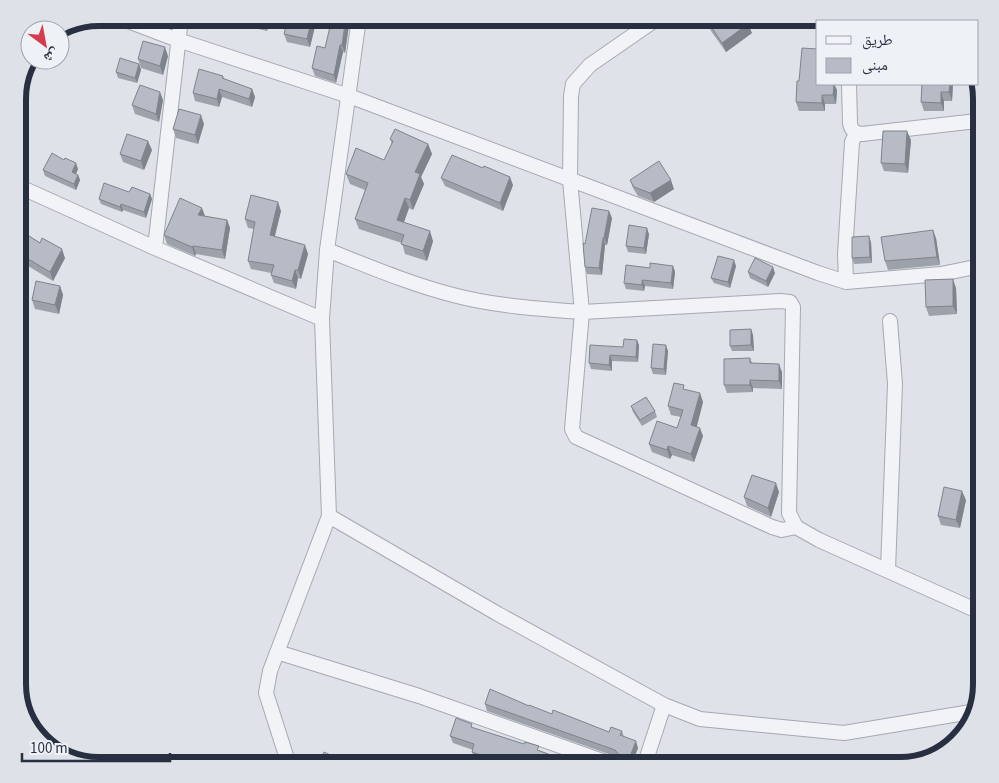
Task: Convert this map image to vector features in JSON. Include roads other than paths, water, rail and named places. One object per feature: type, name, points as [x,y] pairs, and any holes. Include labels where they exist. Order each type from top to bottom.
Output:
[{"type":"street","points":[[141,26],[349,96],[818,274],[846,282],[941,274],[973,267]]},
{"type":"street","points":[[155,248],[180,26]]},
{"type":"street","points":[[286,757],[266,693],[270,671],[329,516],[322,319],[327,250],[358,26]]},
{"type":"street","points":[[646,26],[590,64],[573,84],[571,96],[570,180],[582,312],[572,428],[576,437],[772,527],[782,530],[796,527]]},
{"type":"street","points":[[849,85],[850,123],[851,128],[856,133],[862,134],[973,122]]},
{"type":"street","points":[[846,282],[845,254],[852,142],[856,133]]},
{"type":"street","points":[[26,190],[155,248],[322,319]]},
{"type":"street","points":[[327,250],[393,275],[454,295],[515,306],[582,312],[790,302],[792,304],[789,513],[796,527],[819,540],[973,609]]},
{"type":"street","points":[[888,570],[894,384],[890,321]]},
{"type":"street","points":[[329,516],[498,614],[664,705],[703,720],[738,722],[835,734],[854,733],[966,713]]},
{"type":"street","points":[[277,652],[419,696],[589,757]]},
{"type":"street","points":[[647,757],[664,705]]}]
